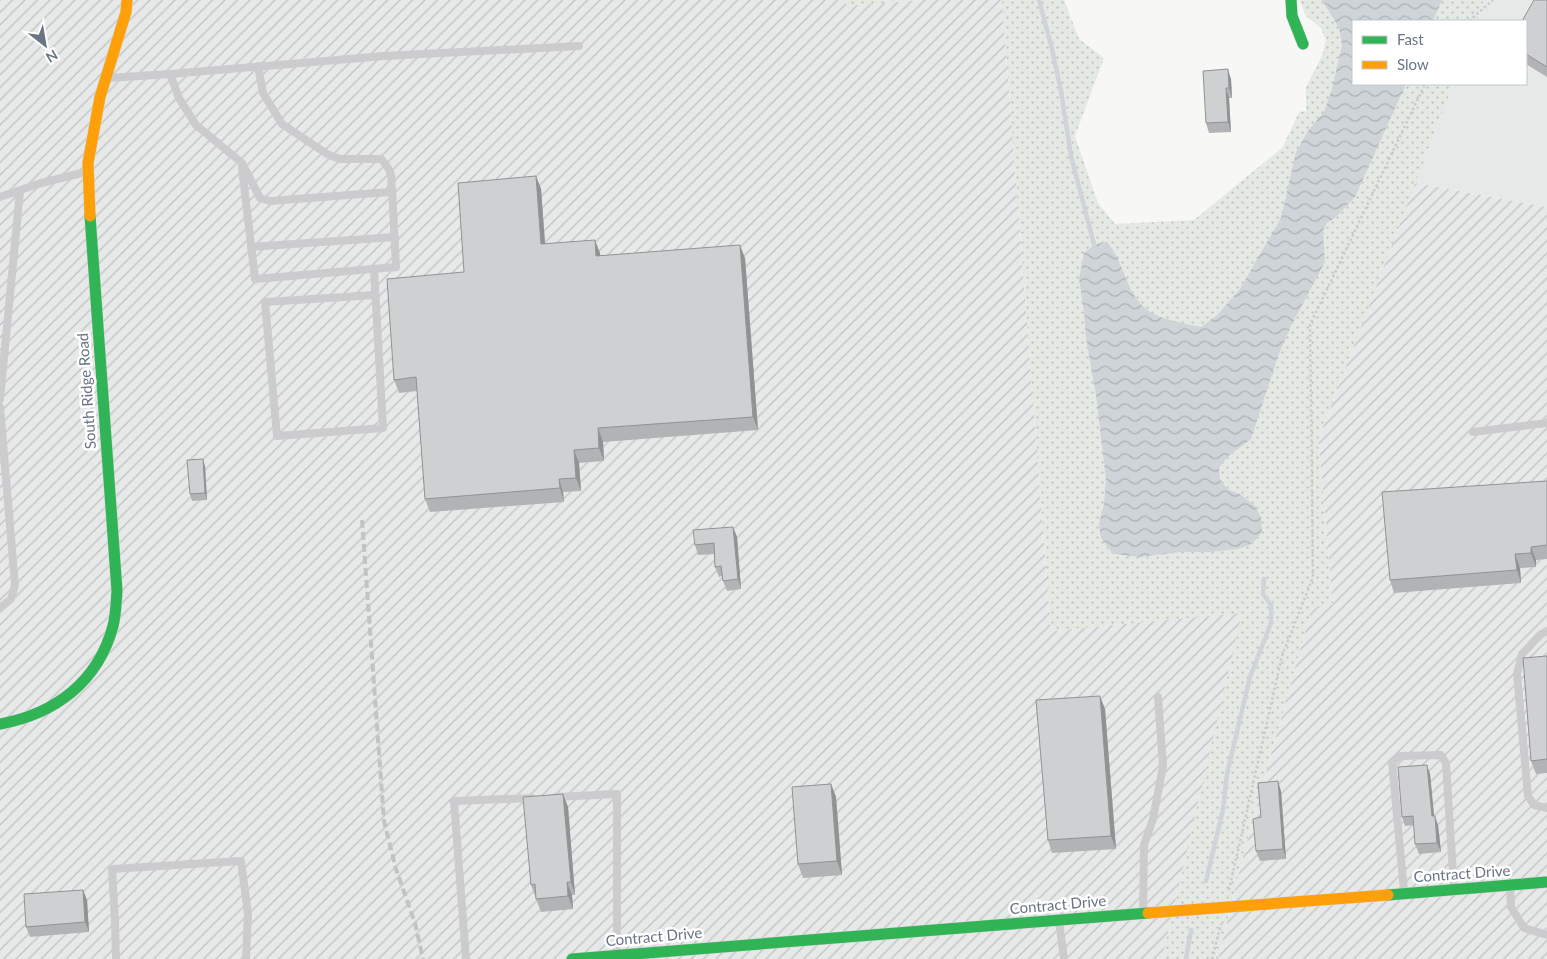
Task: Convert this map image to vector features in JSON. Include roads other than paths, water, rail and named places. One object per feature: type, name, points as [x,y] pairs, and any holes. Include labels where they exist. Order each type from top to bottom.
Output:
[{"type":"street","name":"South Ridge Road","points":[[0,724],[37,715],[73,693],[100,659],[113,626],[117,591],[90,234],[88,163],[100,97],[126,12],[127,0]]},
{"type":"street","points":[[1291,0],[1292,16],[1303,44]]},
{"type":"street","name":"Contract Drive","points":[[572,959],[617,955],[709,953],[1059,920],[1547,882]]},
{"type":"lane","points":[[106,78],[384,56],[579,46]]},
{"type":"lane","points":[[242,163],[255,279],[396,268],[391,173],[387,165],[381,159],[340,160],[282,124],[263,94],[258,66]]},
{"type":"lane","points":[[170,74],[179,98],[196,125],[242,163],[260,198],[270,200],[389,192],[392,186]]},
{"type":"lane","points":[[0,197],[41,183],[88,172]]},
{"type":"lane","points":[[0,399],[20,191]]},
{"type":"lane","points":[[251,246],[395,237]]},
{"type":"lane","points":[[374,269],[376,295],[383,428],[277,436],[265,302],[376,295]]},
{"type":"lane","points":[[0,408],[15,585],[10,599],[0,608]]},
{"type":"lane","points":[[1473,432],[1547,423]]},
{"type":"lane","points":[[1547,631],[1540,635],[1522,654],[1516,674],[1528,796],[1534,805],[1547,808]]},
{"type":"lane","points":[[1143,913],[1144,845],[1153,819],[1164,766],[1158,696]]},
{"type":"lane","points":[[1404,893],[1392,762],[1400,756],[1441,756],[1446,763],[1454,889]]},
{"type":"lane","points":[[550,797],[616,794],[617,955]]},
{"type":"lane","points":[[466,959],[454,802],[540,798]]},
{"type":"lane","points":[[116,959],[112,869],[241,862],[248,914],[246,959]]},
{"type":"lane","points":[[1510,885],[1510,907],[1524,928],[1547,936]]},
{"type":"lane","points":[[1059,920],[1064,959]]},
{"type":"water","points":[[1322,0],[1442,0],[1433,20],[1352,20],[1352,85],[1406,85],[1355,197],[1335,218],[1327,223],[1323,231],[1325,262],[1291,326],[1278,356],[1251,439],[1227,457],[1219,468],[1220,479],[1227,489],[1240,494],[1255,506],[1261,517],[1262,532],[1252,544],[1238,549],[1210,552],[1181,552],[1140,557],[1113,554],[1101,538],[1099,524],[1104,504],[1106,479],[1079,279],[1084,253],[1096,244],[1107,242],[1116,254],[1131,290],[1145,308],[1154,314],[1201,327],[1217,315],[1240,289],[1281,218],[1296,152],[1308,131],[1324,112],[1332,89],[1342,45],[1339,28]]},
{"type":"waterway","points":[[1039,0],[1061,91],[1071,156],[1096,252]]},
{"type":"waterway","points":[[1206,881],[1223,810],[1227,774],[1250,677],[1271,623],[1271,605],[1263,594],[1264,579]]},
{"type":"waterway","points":[[1186,959],[1191,930]]},
{"type":"railway","points":[[362,520],[384,821],[396,869],[415,923],[423,959]]}]
